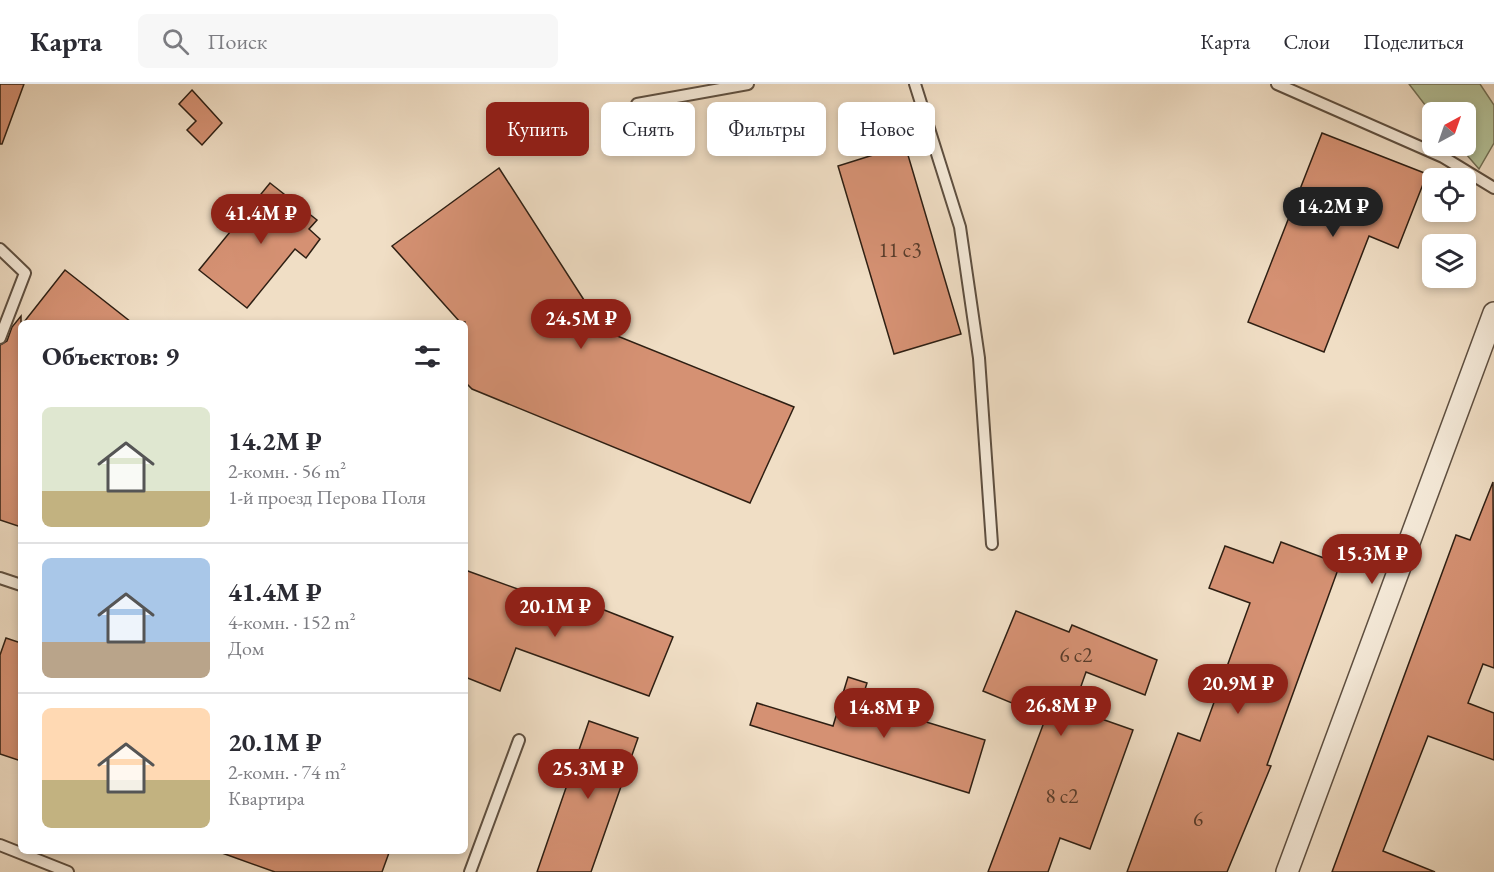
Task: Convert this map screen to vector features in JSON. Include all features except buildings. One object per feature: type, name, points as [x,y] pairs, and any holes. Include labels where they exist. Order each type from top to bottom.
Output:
[{"type":"street","points":[[1287,872],[1494,313]]},
{"type":"lane","points":[[648,102],[748,84]]},
{"type":"lane","points":[[915,84],[960,227],[979,358],[992,544]]},
{"type":"lane","points":[[1277,84],[1443,157],[1494,188]]},
{"type":"lane","points":[[0,249],[25,273],[0,338]]},
{"type":"lane","points":[[0,578],[18,584]]},
{"type":"lane","points":[[470,872],[519,740]]},
{"type":"lane","points":[[0,845],[18,852]]},
{"type":"lane","points":[[23,854],[68,872]]},
{"type":"green space","points":[[1409,84],[1480,84],[1494,105],[1494,143],[1479,169],[1468,156],[1476,156],[1476,102],[1423,102]]}]
